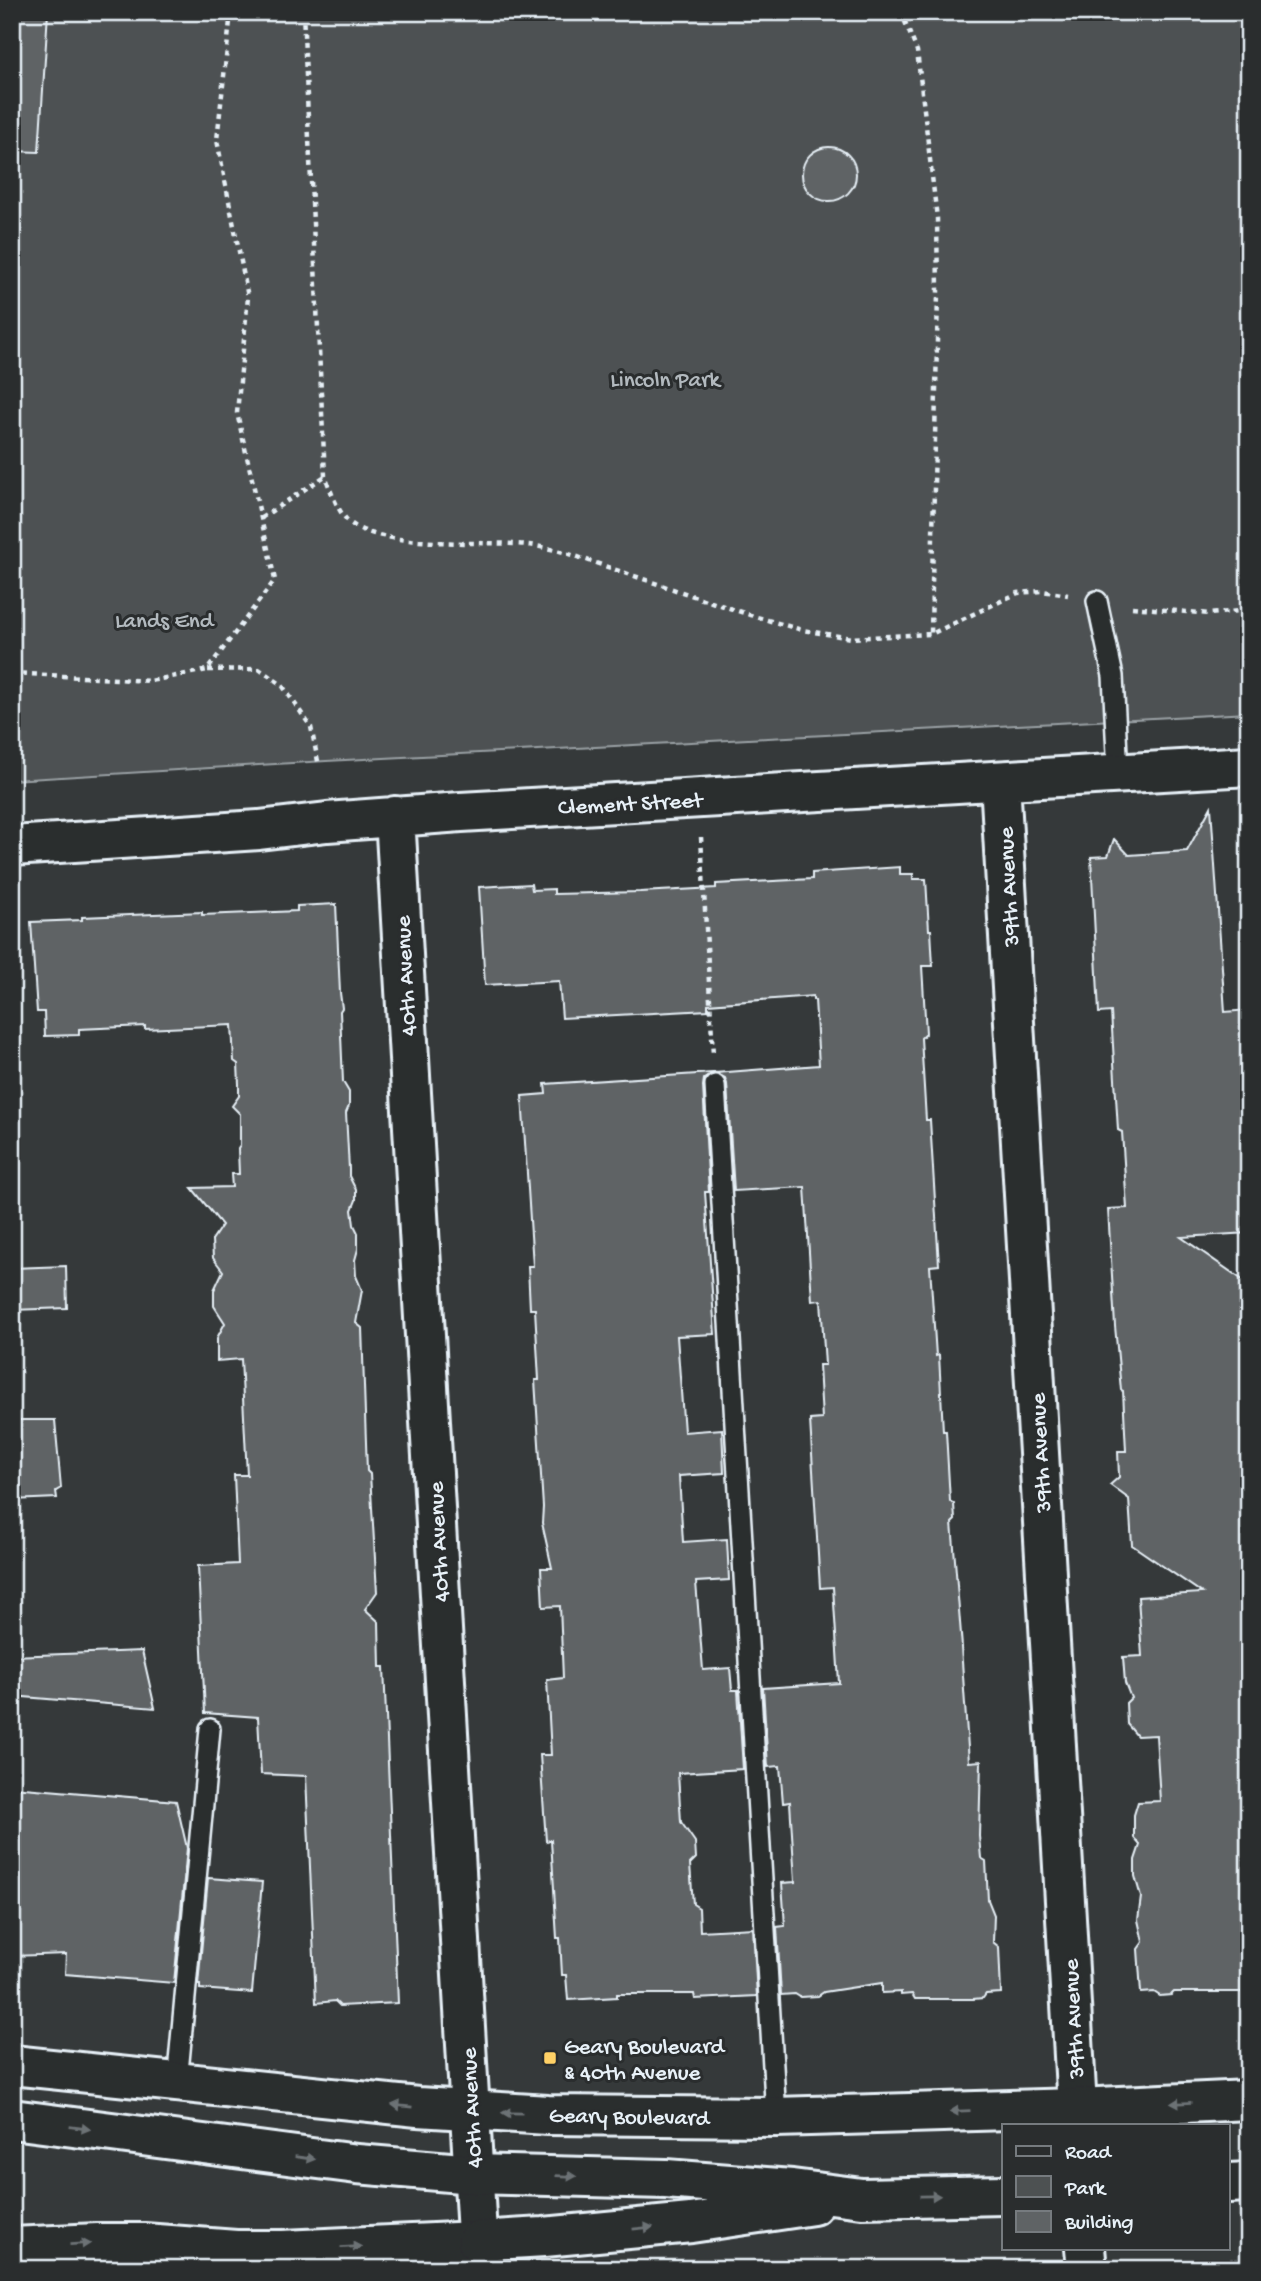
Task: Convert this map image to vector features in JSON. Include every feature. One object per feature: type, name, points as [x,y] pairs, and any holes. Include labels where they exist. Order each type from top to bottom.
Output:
[{"type":"street","name":"Clement Street","points":[[12,846],[259,830],[395,816],[1249,766]]},
{"type":"street","name":"39th Avenue","points":[[1000,780],[1078,2117]]},
{"type":"street","name":"40th Avenue","points":[[395,816],[478,2255]]},
{"type":"street","name":"Geary Boulevard","points":[[12,2065],[470,2112],[594,2116],[1078,2117],[1249,2100]]},
{"type":"street","points":[[12,2119],[357,2164],[473,2174],[712,2181],[862,2198]]},
{"type":"street","points":[[1230,2183],[1249,2182]]},
{"type":"street","points":[[12,2247],[144,2243],[236,2250],[478,2255],[544,2237],[691,2223],[862,2198],[1002,2195]]},
{"type":"street","points":[[1085,2250],[1087,2269]]},
{"type":"lane","points":[[1097,601],[1113,676],[1118,774]]},
{"type":"lane","points":[[715,1085],[776,2117]]},
{"type":"lane","points":[[177,2082],[210,1729]]},
{"type":"path","points":[[208,670],[275,580],[237,413],[248,298],[217,140],[231,12]]},
{"type":"path","points":[[303,12],[326,476],[336,502],[348,521],[370,534],[393,539],[528,545],[560,551],[674,591],[802,630],[851,638],[931,634],[1018,593],[1042,591],[1132,607],[1210,614],[1249,610]]},
{"type":"path","points":[[901,12],[917,51],[937,218],[931,634]]},
{"type":"path","points":[[261,518],[326,476]]},
{"type":"path","points":[[12,673],[150,681],[208,670],[259,669],[282,684],[311,727],[319,766]]},
{"type":"path","points":[[699,798],[715,1085]]},
{"type":"green space","name":"Lincoln Park","points":[[12,12],[1249,12],[1249,713],[12,780]]},
{"type":"building","points":[[12,12],[48,12],[39,152],[12,151]]},
{"type":"building","points":[[829,147],[848,155],[856,174],[848,193],[829,201],[810,193],[802,174],[810,155]]},
{"type":"building","points":[[1211,807],[1225,1012],[1249,1010],[1249,1233],[1181,1237],[1244,1281],[1249,1357],[1249,1390],[1244,1391],[1249,1451],[1249,1992],[1174,1992],[1160,1996],[1154,1992],[1141,1993],[1138,1949],[1143,1942],[1138,1920],[1141,1897],[1135,1876],[1135,1860],[1140,1845],[1134,1838],[1134,1815],[1138,1802],[1160,1801],[1156,1735],[1137,1736],[1127,1724],[1126,1703],[1131,1698],[1125,1683],[1123,1657],[1142,1656],[1138,1597],[1202,1593],[1132,1545],[1129,1499],[1110,1485],[1119,1477],[1118,1451],[1126,1451],[1108,1209],[1127,1208],[1122,1132],[1118,1130],[1111,1012],[1099,1013],[1091,857],[1108,856],[1114,839],[1129,855],[1187,851]]},
{"type":"building","points":[[900,867],[900,874],[913,874],[913,879],[926,879],[931,930],[933,966],[922,966],[926,1033],[921,1038],[926,1120],[930,1120],[939,1265],[930,1266],[950,1501],[954,1504],[955,1520],[952,1523],[969,1762],[981,1761],[979,1836],[981,1858],[986,1861],[988,1900],[994,1915],[993,1942],[999,1947],[1001,1993],[986,1994],[983,1998],[973,1999],[915,1999],[912,1994],[901,1995],[901,1992],[882,1993],[882,1983],[800,1997],[795,1994],[781,1995],[777,1927],[785,1926],[782,1883],[795,1882],[790,1802],[783,1803],[780,1766],[768,1767],[763,1688],[839,1683],[833,1587],[820,1588],[810,1420],[822,1419],[819,1365],[825,1365],[821,1300],[812,1301],[805,1187],[734,1191],[727,1084],[725,1078],[715,1073],[819,1065],[815,1000],[813,996],[708,1004],[708,1010],[562,1018],[559,981],[485,985],[479,887],[531,884],[532,890],[554,889],[554,894],[640,892],[716,888],[716,884],[812,879],[812,873]]},
{"type":"building","points":[[336,904],[343,1082],[349,1092],[346,1113],[349,1176],[356,1190],[352,1210],[358,1233],[355,1260],[356,1276],[362,1290],[356,1323],[362,1328],[367,1471],[370,1474],[377,1592],[365,1609],[379,1622],[380,1667],[384,1667],[398,2003],[340,2006],[335,2001],[316,2003],[306,1776],[261,1774],[258,1717],[205,1713],[198,1566],[238,1564],[234,1475],[247,1475],[241,1359],[217,1361],[217,1338],[225,1323],[214,1306],[214,1290],[223,1271],[213,1258],[212,1240],[222,1225],[192,1188],[232,1187],[231,1174],[239,1174],[240,1114],[232,1106],[239,1096],[239,1084],[238,1064],[234,1061],[232,1025],[79,1029],[79,1035],[45,1036],[44,1012],[37,1012],[31,922],[202,912],[202,915],[297,911],[297,906]]},
{"type":"building","points":[[713,1073],[704,1079],[703,1086],[709,1192],[705,1192],[715,1334],[677,1336],[684,1432],[722,1429],[724,1473],[679,1476],[683,1542],[727,1539],[729,1580],[696,1582],[703,1670],[730,1668],[732,1690],[738,1690],[743,1769],[678,1773],[681,1822],[695,1842],[696,1858],[690,1864],[693,1904],[699,1908],[700,1931],[753,1928],[757,1996],[695,1999],[694,1994],[617,1994],[617,1997],[568,2000],[566,1975],[562,1975],[560,1938],[557,1938],[551,1840],[546,1841],[540,1755],[551,1755],[547,1680],[563,1678],[560,1606],[543,1607],[541,1568],[552,1568],[542,1523],[535,1380],[539,1380],[535,1309],[530,1309],[528,1266],[533,1266],[522,1096],[546,1094],[545,1084]]},
{"type":"building","points":[[66,1266],[67,1308],[12,1310],[12,1268]]},
{"type":"building","points":[[12,1420],[55,1420],[61,1488],[56,1491],[57,1498],[12,1500]]},
{"type":"building","points":[[142,1651],[155,1708],[12,1696],[12,1656]]},
{"type":"building","points":[[12,1787],[176,1801],[187,1848],[174,1983],[65,1974],[66,1954],[12,1956]]},
{"type":"building","points":[[208,1878],[262,1882],[252,1993],[200,1989],[198,1985]]},
{"type":"place","name":"Geary Boulevard & 40th Avenue","points":[[550,2058]]},
{"type":"park label","name":"Lands End","points":[[164,619]]}]
